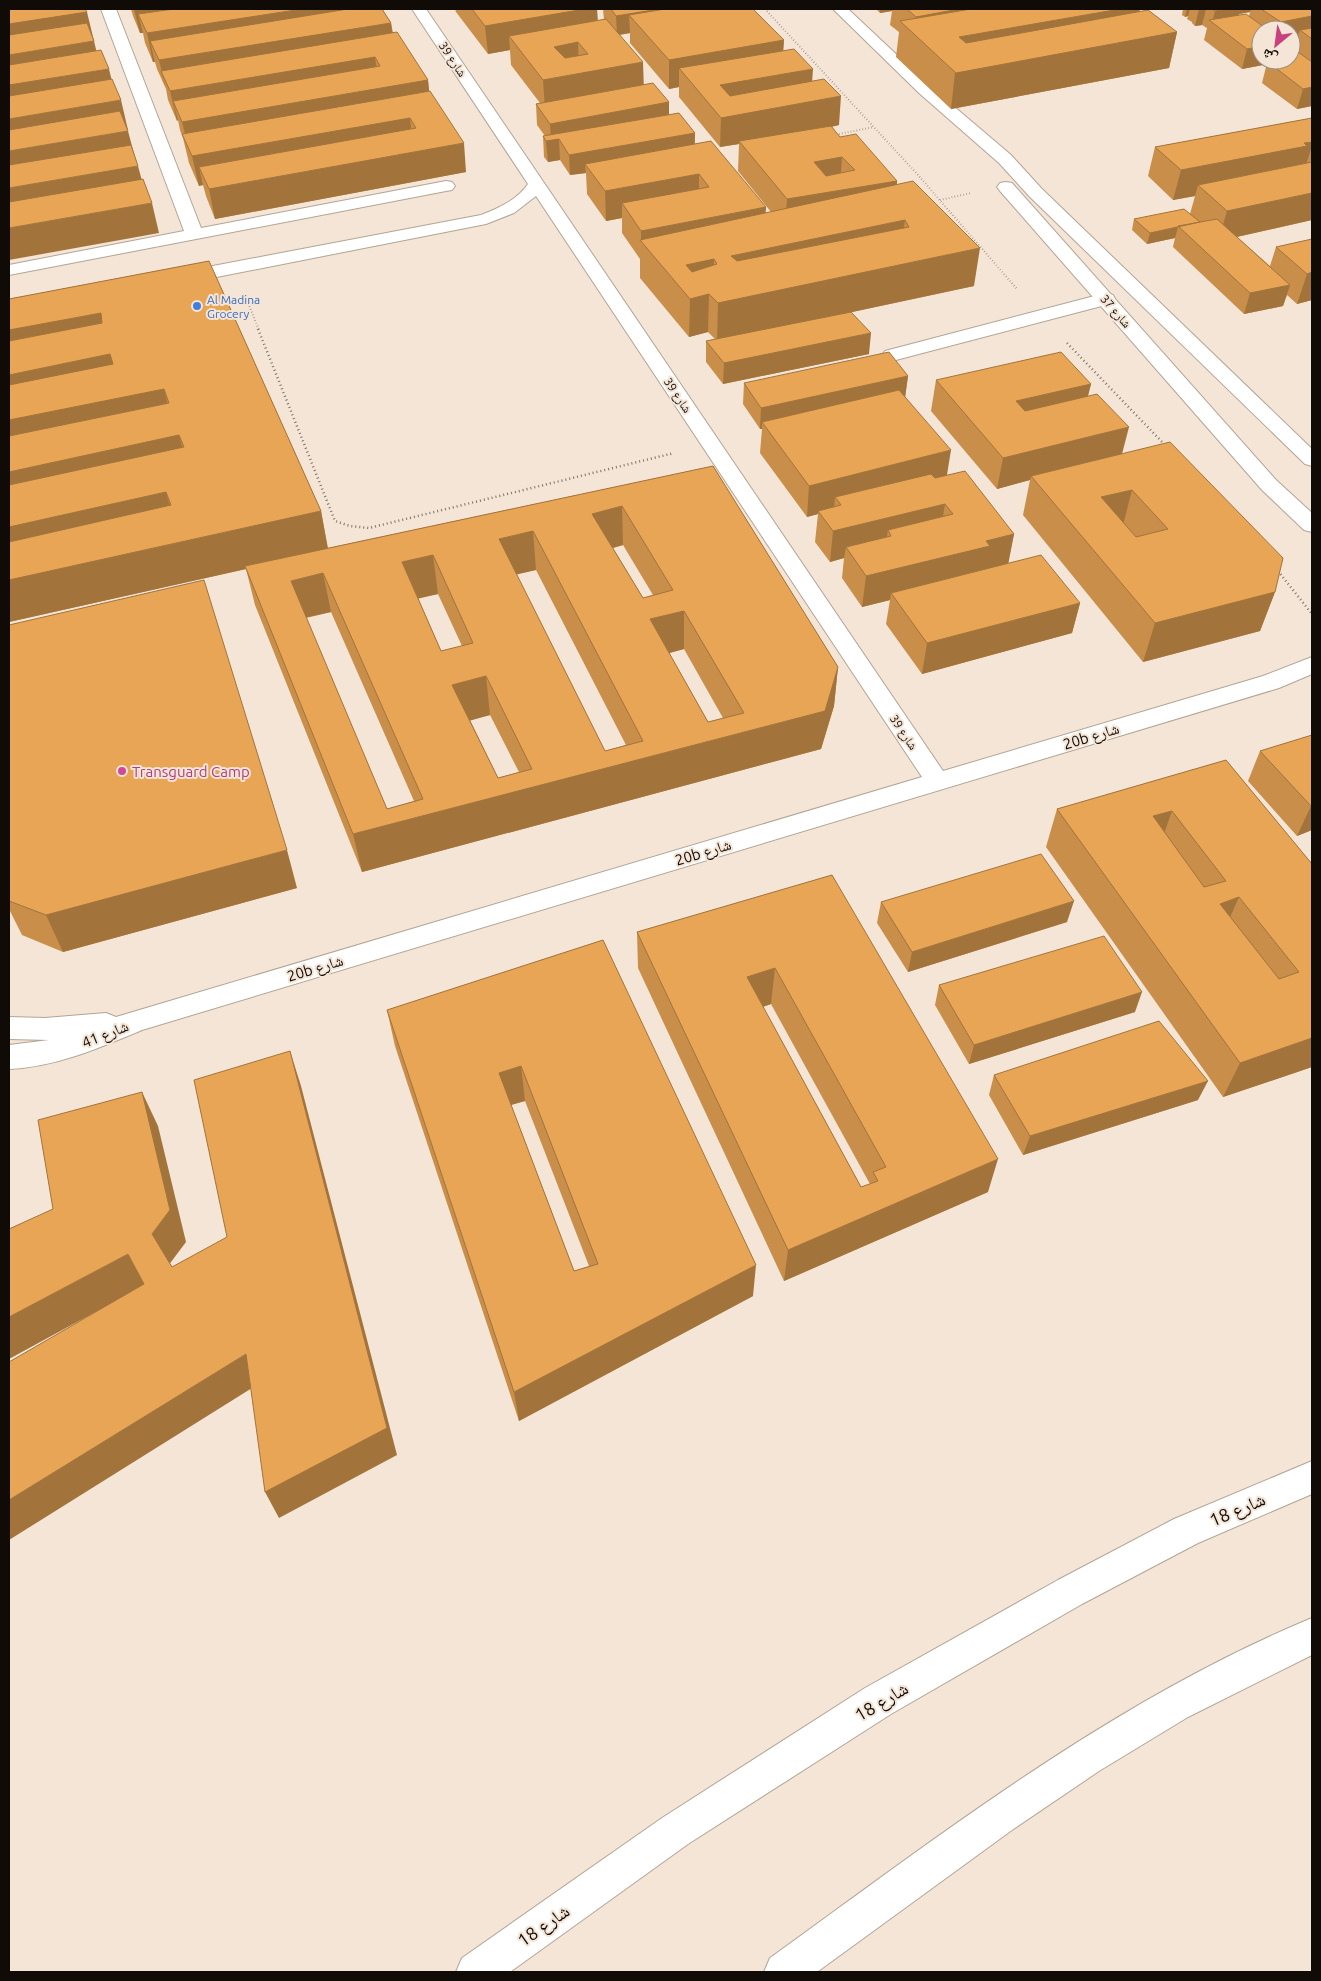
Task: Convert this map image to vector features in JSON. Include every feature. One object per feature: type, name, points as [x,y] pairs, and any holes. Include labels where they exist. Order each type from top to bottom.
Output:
[{"type":"street","points":[[108,9],[195,235]]},
{"type":"street","name":"شارع 39","points":[[419,9],[938,782]]},
{"type":"street","name":"شارع 37","points":[[840,9],[925,90],[972,128],[1005,159],[1050,206],[1312,460]]},
{"type":"street","name":"شارع 37","points":[[925,90],[1005,186],[1269,485],[1312,525]]},
{"type":"street","points":[[9,270],[195,235],[245,249],[486,219],[508,210],[525,199],[536,184]]},
{"type":"street","points":[[162,282],[245,249],[446,186]]},
{"type":"street","points":[[892,355],[1106,299]]},
{"type":"street","name":"20b شارع","points":[[135,1021],[1271,682],[1312,665]]},
{"type":"street","name":"20b شارع","points":[[1271,682],[1312,677]]},
{"type":"street","name":"شارع 41","points":[[9,1028],[45,1029],[135,1021]]},
{"type":"street","name":"شارع 41","points":[[9,1057],[24,1057],[76,1045],[135,1021]]},
{"type":"street","name":"شارع 18","points":[[476,1972],[675,1831],[878,1702],[1070,1592],[1178,1535],[1312,1477]]},
{"type":"street","points":[[784,1972],[1034,1793],[1124,1734],[1221,1680],[1312,1636]]},
{"type":"path","points":[[839,134],[874,127]]},
{"type":"path","points":[[245,249],[335,521],[342,524],[370,528],[711,444]]},
{"type":"building","points":[[9,9],[85,9],[87,12],[9,24]]},
{"type":"building","points":[[174,9],[302,9],[147,33],[138,14]]},
{"type":"building","points":[[348,9],[382,9],[391,23],[159,60],[150,41]]},
{"type":"building","points":[[472,9],[585,9],[485,26]]},
{"type":"building","points":[[611,9],[659,9],[616,16]]},
{"type":"building","points":[[665,9],[753,9],[784,40],[669,60],[629,15]]},
{"type":"building","points":[[907,9],[959,9],[916,17]]},
{"type":"building","points":[[971,9],[1120,9],[959,37],[966,43],[1148,10],[1177,32],[956,73],[900,21]]},
{"type":"building","points":[[1212,9],[1228,9],[1215,11]]},
{"type":"building","points":[[1261,9],[1312,9],[1312,16],[1291,20],[1278,20]]},
{"type":"building","points":[[1246,14],[1254,20],[1251,20],[1251,48],[1247,49],[1209,20]]},
{"type":"building","points":[[606,19],[643,62],[543,80],[509,36]],"holes":[[[578,42],[588,54],[565,58],[554,47]]]},
{"type":"building","points":[[87,23],[94,41],[9,55],[9,35]]},
{"type":"building","points":[[1312,28],[1312,39],[1301,31]]},
{"type":"building","points":[[397,32],[428,80],[182,122],[173,101],[380,66],[375,57],[170,91],[161,71]]},
{"type":"building","points":[[794,49],[813,69],[720,85],[730,96],[824,79],[841,96],[721,118],[679,68]]},
{"type":"building","points":[[101,50],[109,69],[9,85],[9,65]]},
{"type":"building","points":[[1301,54],[1312,62],[1312,87],[1303,89],[1278,70],[1301,70]]},
{"type":"building","points":[[112,79],[121,100],[9,119],[9,96]]},
{"type":"building","points":[[653,83],[669,102],[550,124],[536,104]]},
{"type":"building","points":[[430,91],[464,143],[209,189],[199,167],[416,128],[410,118],[192,156],[182,134]]},
{"type":"building","points":[[120,111],[128,131],[9,151],[9,130]]},
{"type":"building","points":[[679,113],[695,133],[569,155],[559,139],[546,141],[543,136]]},
{"type":"building","points":[[1312,118],[1312,142],[1304,143],[1307,146],[1181,170],[1155,147]]},
{"type":"building","points":[[831,126],[840,137],[856,134],[897,181],[787,199],[739,141]],"holes":[[[842,157],[855,170],[826,176],[814,162]]]},
{"type":"building","points":[[711,141],[766,207],[641,231],[622,203],[709,187],[699,174],[605,191],[585,164]]},
{"type":"building","points":[[131,145],[138,166],[9,188],[9,165]]},
{"type":"building","points":[[1312,162],[1312,193],[1227,211],[1198,185]]},
{"type":"building","points":[[143,179],[152,203],[9,228],[9,202]]},
{"type":"building","points":[[913,181],[980,248],[718,303],[709,294],[690,299],[640,240]],"holes":[[[905,220],[909,227],[737,261],[731,256]],[[714,259],[717,264],[692,272],[686,265]]]},
{"type":"building","points":[[1184,209],[1200,222],[1150,233],[1134,219]]},
{"type":"building","points":[[1217,219],[1290,285],[1250,293],[1178,226]]},
{"type":"building","points":[[1312,239],[1312,272],[1307,274],[1276,247]]},
{"type":"building","points":[[209,261],[321,511],[9,580],[9,542],[171,505],[166,492],[9,527],[9,485],[184,447],[179,435],[9,472],[9,436],[169,403],[164,389],[9,420],[9,385],[113,364],[110,354],[9,375],[9,341],[102,323],[101,313],[9,330],[9,299]]},
{"type":"building","points":[[851,312],[871,333],[724,363],[706,341]]},
{"type":"building","points":[[889,352],[908,376],[761,408],[744,383]]},
{"type":"building","points":[[1061,352],[1091,384],[1016,401],[1025,411],[1097,394],[1129,427],[1003,458],[936,380]]},
{"type":"building","points":[[899,390],[951,450],[809,486],[762,422]]},
{"type":"building","points":[[1170,442],[1283,558],[1275,592],[1155,623],[1031,476]],"holes":[[[1132,490],[1168,529],[1136,537],[1101,497]]]},
{"type":"building","points":[[713,466],[838,667],[825,711],[353,834],[245,566]],"holes":[[[622,506],[673,590],[643,598],[592,514]],[[533,531],[643,741],[605,751],[499,539]],[[433,555],[473,643],[441,651],[402,562]],[[323,573],[423,799],[387,809],[291,581]],[[684,611],[744,713],[708,722],[650,619]],[[486,676],[532,769],[498,778],[452,685]]]},
{"type":"building","points":[[965,471],[1014,534],[986,541],[990,546],[866,576],[846,547],[891,536],[888,530],[953,514],[945,504],[833,531],[818,511],[841,505],[835,497],[931,474],[935,478]]},
{"type":"building","points":[[1041,555],[1080,603],[927,643],[891,593]]},
{"type":"building","points":[[204,580],[287,850],[46,915],[9,901],[9,625]]},
{"type":"building","points":[[1312,735],[1312,805],[1311,806],[1260,751]]},
{"type":"building","points":[[1226,760],[1312,864],[1312,1038],[1240,1063],[1057,809]],"holes":[[[1172,811],[1226,881],[1204,887],[1153,816]],[[1239,897],[1299,972],[1279,979],[1220,904]]]},
{"type":"building","points":[[1041,854],[1074,901],[912,952],[881,902]]},
{"type":"building","points":[[832,875],[998,1159],[788,1250],[637,932]],"holes":[[[775,968],[886,1167],[873,1172],[878,1181],[861,1187],[747,977]]]},
{"type":"building","points":[[1104,936],[1142,992],[974,1045],[939,985]]},
{"type":"building","points":[[603,940],[756,1265],[514,1392],[387,1010]],"holes":[[[521,1066],[598,1264],[574,1271],[499,1073]]]},
{"type":"building","points":[[1159,1021],[1208,1081],[1030,1136],[994,1075]]},
{"type":"building","points":[[290,1051],[387,1428],[265,1492],[246,1354],[9,1500],[9,1362],[144,1284],[128,1254],[9,1317],[9,1229],[53,1209],[38,1120],[142,1092],[170,1210],[152,1234],[172,1267],[227,1237],[194,1080]]},
{"type":"place","name":"Al Madina Grocery","points":[[197,306]]},
{"type":"place","name":"Transguard Camp","points":[[122,771]]}]
